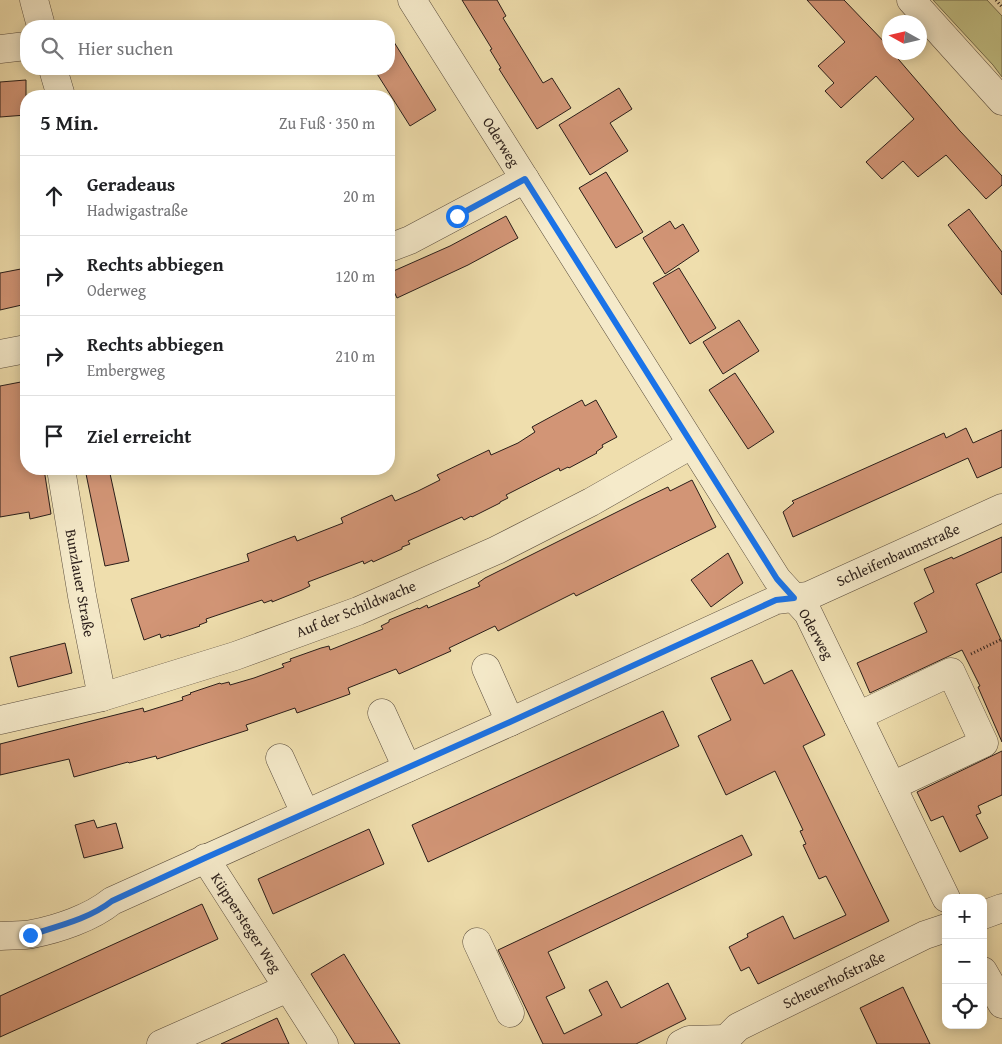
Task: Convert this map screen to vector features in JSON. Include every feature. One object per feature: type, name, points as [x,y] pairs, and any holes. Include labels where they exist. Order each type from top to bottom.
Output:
[{"type":"street","points":[[34,0],[39,20]]},
{"type":"street","name":"Oderweg","points":[[412,0],[777,579],[808,613],[944,894]]},
{"type":"street","points":[[911,0],[1002,101]]},
{"type":"street","points":[[0,49],[20,47]]},
{"type":"street","points":[[55,75],[59,90]]},
{"type":"street","points":[[395,246],[410,240],[525,179]]},
{"type":"street","points":[[0,354],[20,350]]},
{"type":"street","name":"Auf der Schildwache","points":[[0,720],[102,697],[236,656],[358,611],[498,550],[591,502],[691,445]]},
{"type":"street","name":"Bunzlauer Straße","points":[[62,475],[82,596],[102,697]]},
{"type":"street","name":"Schleifenbaumstraße","points":[[0,936],[30,935],[66,924],[101,910],[112,901],[205,858],[510,722],[776,600],[808,596],[1002,508]]},
{"type":"street","points":[[486,668],[510,722]]},
{"type":"street","points":[[858,716],[951,672],[993,744],[892,786]]},
{"type":"street","points":[[382,712],[408,768]]},
{"type":"street","points":[[280,758],[305,813]]},
{"type":"street","name":"Küppersteger Weg","points":[[205,858],[324,1044]]},
{"type":"street","points":[[987,914],[1002,908]]},
{"type":"street","name":"Scheuerhofstraße","points":[[681,1044],[689,1040],[726,1042],[738,1027],[925,935],[942,929]]},
{"type":"street","points":[[476,942],[510,1013]]},
{"type":"street","points":[[987,978],[1002,1004]]},
{"type":"street","name":"Küppersteger Weg","points":[[161,1044],[288,988]]},
{"type":"path","points":[[996,0],[1002,7]]},
{"type":"path","points":[[951,672],[959,660],[1002,639]]},
{"type":"shaded area","points":[[933,0],[987,0],[1002,16],[1002,77],[993,65]]},
{"type":"building","points":[[462,0],[497,0],[506,16],[503,18],[543,83],[552,78],[571,108],[537,129],[499,69],[501,68],[490,50],[492,49]]},
{"type":"building","points":[[807,0],[844,0],[882,40],[882,60],[899,60],[960,131],[1002,176],[1002,185],[986,199],[946,155],[918,177],[903,161],[882,179],[866,162],[914,119],[876,76],[841,108],[825,91],[834,83],[818,66],[845,42]]},
{"type":"building","points":[[395,44],[436,110],[410,126],[395,102],[395,90],[387,90],[378,75],[395,75]]},
{"type":"building","points":[[26,80],[26,90],[20,90],[20,115],[0,117],[0,82]]},
{"type":"building","points":[[619,88],[632,109],[610,123],[628,151],[590,175],[559,125]]},
{"type":"building","points":[[606,172],[643,232],[616,248],[579,188]]},
{"type":"building","points":[[969,209],[1002,252],[1002,295],[948,225]]},
{"type":"building","points":[[506,216],[518,238],[468,265],[397,298],[395,294],[395,270],[450,246]]},
{"type":"building","points":[[670,221],[675,229],[683,224],[699,251],[665,274],[643,238]]},
{"type":"building","points":[[679,268],[716,328],[690,344],[653,283]]},
{"type":"building","points":[[20,269],[20,305],[0,310],[0,273]]},
{"type":"building","points":[[739,320],[759,351],[723,374],[703,342]]},
{"type":"building","points":[[735,373],[774,432],[748,449],[709,390]]},
{"type":"building","points":[[20,382],[20,475],[45,475],[51,514],[30,519],[29,512],[0,517],[0,386]]},
{"type":"building","points":[[582,400],[585,406],[596,400],[617,437],[602,445],[603,447],[597,453],[569,468],[560,471],[559,468],[506,495],[508,498],[472,517],[464,520],[462,517],[408,541],[410,544],[402,547],[402,549],[373,562],[372,560],[364,564],[363,561],[308,582],[310,586],[272,602],[272,600],[264,603],[262,600],[206,619],[207,622],[200,626],[161,638],[160,634],[144,640],[131,599],[249,561],[247,554],[295,536],[297,541],[343,523],[341,518],[392,495],[395,501],[418,491],[440,480],[437,475],[489,450],[491,455],[518,443],[535,432],[532,427]]},
{"type":"building","points":[[966,428],[973,443],[1002,430],[1002,467],[977,478],[968,458],[793,537],[783,512],[794,503],[792,501],[944,433],[946,438]]},
{"type":"building","points":[[86,475],[110,475],[129,561],[105,566]]},
{"type":"building","points":[[692,480],[716,527],[576,596],[574,593],[498,631],[495,626],[449,648],[451,651],[399,674],[396,669],[348,688],[350,694],[297,713],[295,708],[246,725],[248,730],[157,759],[156,756],[128,762],[74,777],[69,759],[0,775],[0,744],[143,708],[144,712],[183,700],[182,697],[190,693],[220,683],[229,682],[230,685],[254,678],[284,667],[282,664],[291,661],[290,659],[321,648],[329,646],[330,650],[383,629],[381,626],[389,622],[389,620],[427,605],[428,608],[480,586],[478,583],[485,578],[639,501],[668,487],[670,491]]},
{"type":"building","points":[[1002,537],[1002,572],[976,584],[1002,642],[1002,742],[978,687],[980,686],[962,650],[870,693],[857,663],[927,632],[914,603],[934,592],[924,569],[952,557],[953,559]]},
{"type":"building","points":[[728,553],[743,583],[711,607],[691,580]]},
{"type":"building","points":[[65,643],[72,673],[18,687],[10,657]]},
{"type":"building","points":[[752,660],[764,684],[792,670],[825,735],[803,746],[889,921],[758,984],[749,967],[741,971],[729,947],[748,937],[747,934],[783,916],[794,939],[846,915],[826,876],[819,879],[803,845],[806,844],[800,831],[803,830],[775,771],[726,795],[698,736],[731,720],[711,678]]},
{"type":"building","points":[[663,711],[679,746],[428,862],[412,825]]},
{"type":"building","points":[[1002,751],[1002,795],[978,806],[981,813],[976,815],[988,838],[960,852],[943,816],[931,821],[917,792]]},
{"type":"building","points":[[94,820],[97,828],[116,823],[123,848],[84,858],[75,825]]},
{"type":"building","points":[[369,829],[384,864],[273,914],[258,879]]},
{"type":"building","points":[[742,835],[752,855],[548,952],[565,988],[546,997],[564,1034],[602,1015],[589,990],[607,981],[621,1008],[668,983],[686,1019],[636,1044],[543,1044],[498,950]]},
{"type":"building","points":[[202,904],[218,939],[0,1037],[0,996]]},
{"type":"building","points":[[344,954],[400,1044],[355,1044],[311,974]]},
{"type":"building","points":[[903,987],[930,1044],[877,1044],[860,1008]]},
{"type":"building","points":[[277,1018],[289,1044],[221,1044]]},
{"type":"route","points":[[30,935],[66,924],[101,910],[112,901],[205,858],[510,722],[776,600],[794,598],[777,579],[525,179],[457,216]]}]
